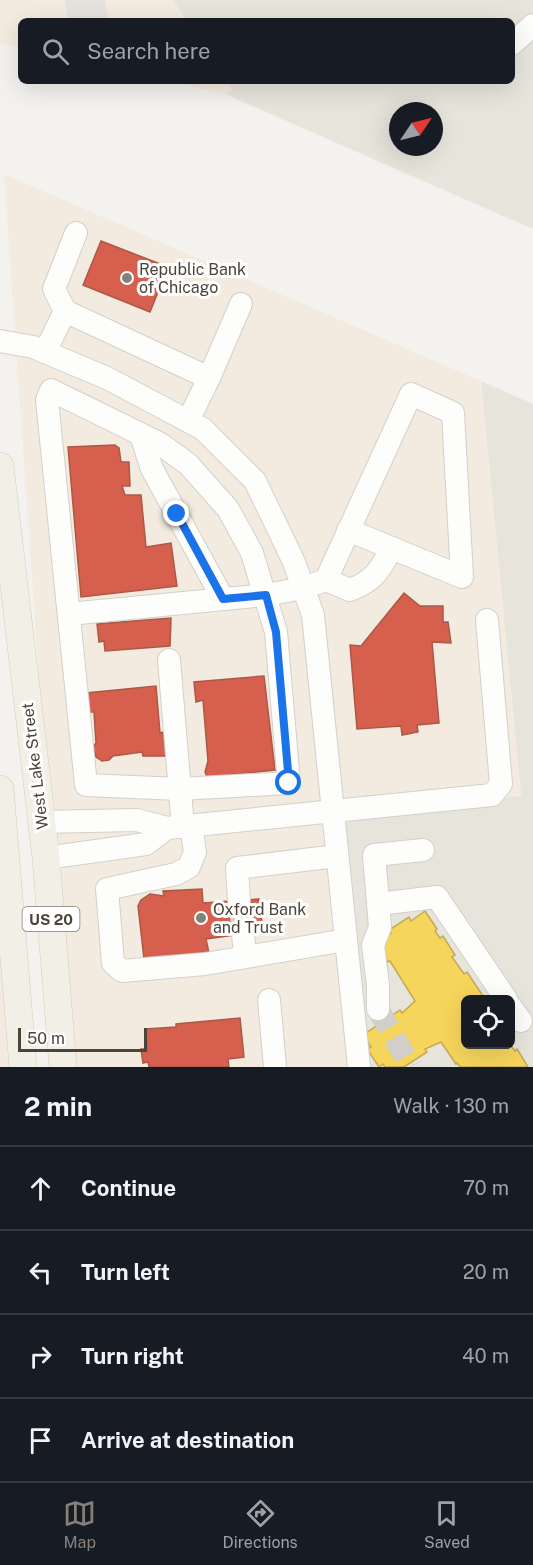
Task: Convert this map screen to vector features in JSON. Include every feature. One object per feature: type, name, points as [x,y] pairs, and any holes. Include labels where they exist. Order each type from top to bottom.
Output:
[{"type":"main road","name":"West Lake Street","points":[[0,466],[46,858],[63,1067]]},
{"type":"main road","name":"US 20","points":[[0,789],[23,1067]]},
{"type":"street","points":[[515,41],[533,25]]},
{"type":"street","points":[[76,233],[54,290],[65,311],[209,378]]},
{"type":"street","points":[[188,421],[241,304]]},
{"type":"street","points":[[45,352],[65,311]]},
{"type":"street","points":[[0,341],[33,347],[107,378],[203,429],[255,481],[294,562],[313,615],[359,1067]]},
{"type":"street","points":[[88,409],[107,378]]},
{"type":"street","points":[[51,390],[88,409],[159,444],[188,464],[228,509],[252,553],[276,632],[289,783],[180,789],[86,785],[47,400],[51,390]]},
{"type":"street","points":[[326,580],[348,530],[411,394],[453,413],[462,577],[348,530]]},
{"type":"street","points":[[141,435],[152,469],[223,599]]},
{"type":"street","points":[[69,614],[266,595],[303,588],[326,580],[350,590],[366,584],[380,571],[392,548]]},
{"type":"street","points":[[41,822],[136,820],[180,827],[492,795],[501,784],[487,620]]},
{"type":"street","points":[[169,660],[180,789],[180,827],[195,852],[189,867],[176,874],[107,889],[113,963],[122,971],[205,964],[244,945],[346,940]]},
{"type":"street","points":[[46,858],[146,844],[180,827]]},
{"type":"street","points":[[378,1010],[378,985],[373,945],[380,927],[374,855],[423,850]]},
{"type":"street","points":[[239,900],[237,868],[337,856]]},
{"type":"street","points":[[378,904],[436,897],[503,995]]},
{"type":"street","points":[[351,988],[378,985]]},
{"type":"street","points":[[269,1000],[275,1067]]},
{"type":"shaded area","points":[[0,0],[173,0],[185,18],[18,18],[18,47],[0,43]]},
{"type":"shaded area","points":[[65,0],[105,0],[108,18],[68,18]]},
{"type":"shaded area","points":[[173,0],[533,0],[533,229],[225,94],[232,90],[228,84],[515,84],[515,18],[185,18]]},
{"type":"shaded area","points":[[181,84],[228,84],[232,90],[225,94]]},
{"type":"shaded area","points":[[4,174],[481,381],[521,796],[339,818],[363,1067],[72,1067],[51,853]]},
{"type":"shaded area","points":[[481,381],[533,404],[533,1067],[363,1067],[339,818],[521,795]]},
{"type":"shaded area","points":[[0,896],[17,1067],[0,1067]]},
{"type":"building: Homes","points":[[425,911],[437,929],[435,931],[440,938],[443,936],[455,955],[452,957],[464,974],[467,972],[482,995],[461,995],[461,1049],[514,1049],[515,1051],[517,1049],[528,1067],[460,1067],[441,1042],[425,1049],[427,1052],[404,1067],[385,1067],[383,1064],[379,1067],[367,1049],[371,1047],[363,1035],[400,1010],[402,1013],[415,1001],[390,961],[388,962],[382,953],[378,943],[391,933],[389,930],[409,917],[411,921]]},
{"type":"building: Shops","points":[[101,241],[168,267],[150,312],[83,285]]},
{"type":"building: Shops","points":[[115,445],[119,448],[121,462],[129,462],[130,486],[122,486],[125,495],[141,495],[146,547],[171,543],[177,586],[81,597],[68,447]]},
{"type":"building: Shops","points":[[404,593],[420,606],[443,606],[443,622],[448,622],[451,643],[432,642],[439,723],[417,725],[418,732],[402,735],[401,726],[357,729],[350,645],[361,646]]},
{"type":"building: Shops","points":[[171,618],[170,646],[105,651],[104,641],[99,642],[97,624]]},
{"type":"building: Shops","points":[[264,676],[275,770],[226,775],[225,779],[208,779],[205,772],[208,761],[203,700],[196,702],[194,682]]},
{"type":"building: Shops","points":[[156,686],[160,733],[163,732],[166,756],[143,756],[142,752],[113,756],[109,760],[102,761],[96,757],[93,747],[96,743],[94,712],[88,712],[86,693]]},
{"type":"building: Shops","name":"Oxford Bank and Trust","points":[[202,889],[203,903],[259,899],[263,931],[206,939],[209,953],[144,959],[138,906],[141,900],[150,894],[164,896],[163,891]]},
{"type":"building: Shops","points":[[240,1018],[244,1057],[228,1059],[229,1067],[149,1067],[148,1062],[143,1063],[141,1049],[147,1049],[146,1029]]},
{"type":"tunnel","points":[[239,900],[243,934]]},
{"type":"tunnel","points":[[378,1009],[411,1067]]},
{"type":"place","name":"Republic Bank of Chicago","points":[[127,278]]},
{"type":"place","name":"Oxford Bank and Trust","points":[[201,918]]},
{"type":"route","points":[[177,514],[223,599],[266,595],[276,632],[289,783]]}]
